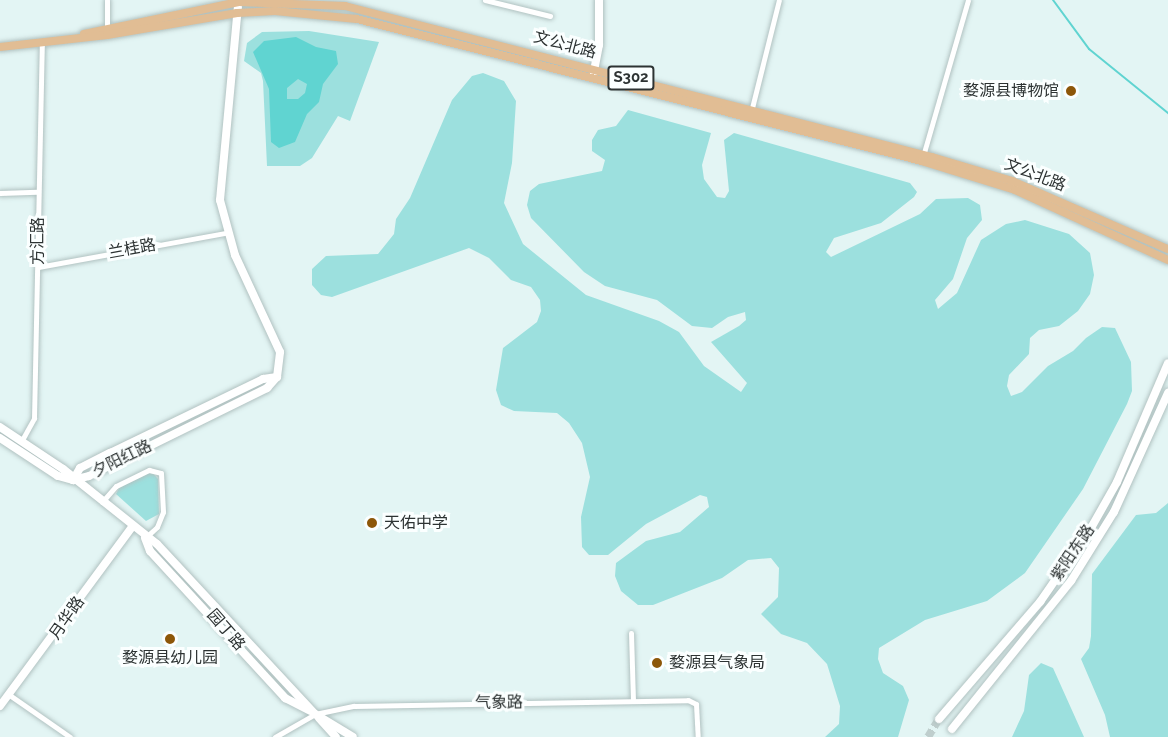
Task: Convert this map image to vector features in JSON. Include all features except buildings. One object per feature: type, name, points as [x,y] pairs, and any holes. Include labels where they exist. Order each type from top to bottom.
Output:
[{"type":"main road","points":[[592,79],[599,45],[599,0]]},
{"type":"main road","name":"文公北路","points":[[107,31],[239,1],[345,6],[594,68],[750,114]]},
{"type":"main road","name":"夕阳红路","points":[[73,480],[89,476],[267,388],[277,377],[280,352],[226,233],[220,186],[239,1]]},
{"type":"main road","name":"文公北路","points":[[0,47],[42,39],[79,36],[237,13],[274,11],[357,19],[592,79],[750,114],[1012,181],[1168,249]]},
{"type":"main road","name":"文公北路","points":[[922,158],[1015,190],[1168,260]]},
{"type":"main road","name":"紫阳东路","points":[[939,719],[1040,602],[1091,528],[1117,482],[1168,363]]},
{"type":"main road","name":"紫阳东路","points":[[952,729],[1071,581],[1114,512],[1168,393]]},
{"type":"main road","name":"园丁路","points":[[0,427],[22,440],[145,538],[157,544],[212,600],[336,737]]},
{"type":"main road","points":[[0,438],[58,476],[73,480]]},
{"type":"main road","name":"月华路","points":[[0,706],[11,696],[132,527]]},
{"type":"main road","name":"园丁路","points":[[145,538],[150,551],[285,698],[353,737]]},
{"type":"street","points":[[107,0],[107,31]]},
{"type":"street","points":[[484,0],[550,16]]},
{"type":"street","points":[[750,114],[779,0]]},
{"type":"street","points":[[922,158],[968,0]]},
{"type":"street","name":"方汇路","points":[[22,440],[34,418],[42,39]]},
{"type":"street","points":[[0,193],[38,192]]},
{"type":"street","name":"兰桂路","points":[[38,267],[226,233]]},
{"type":"street","points":[[101,503],[116,486],[149,470],[157,470],[163,480],[163,512],[157,526],[145,538]]},
{"type":"street","points":[[631,633],[633,701]]},
{"type":"street","points":[[11,696],[70,737]]},
{"type":"street","name":"气象路","points":[[275,737],[315,714],[354,706],[688,700],[696,704],[698,737]]},
{"type":"shaded area","points":[[309,31],[379,42],[350,121],[338,116],[312,158],[300,166],[267,166],[263,81],[261,73],[244,61],[247,43],[262,32]]},
{"type":"shaded area","points":[[296,37],[316,47],[336,51],[338,64],[323,84],[319,102],[307,114],[295,142],[279,148],[271,142],[269,89],[253,52],[264,41]],"holes":[[[298,79],[307,84],[305,93],[298,99],[287,99],[287,88]]]},
{"type":"shaded area","points":[[483,73],[504,81],[516,101],[512,163],[504,203],[523,244],[586,295],[659,321],[679,332],[704,366],[741,392],[747,383],[711,342],[746,320],[745,312],[728,317],[712,328],[692,326],[657,300],[605,286],[584,272],[531,218],[527,205],[530,191],[539,184],[602,171],[605,160],[592,151],[592,140],[598,130],[616,126],[628,110],[711,133],[702,165],[704,179],[717,197],[725,198],[729,191],[724,140],[734,133],[910,183],[917,192],[914,197],[881,223],[834,238],[826,252],[831,257],[920,214],[936,199],[968,198],[980,205],[982,220],[967,238],[953,279],[935,300],[938,309],[957,293],[981,240],[1006,224],[1025,220],[1069,234],[1090,253],[1094,275],[1090,294],[1078,311],[1059,326],[1039,330],[1030,338],[1029,354],[1009,375],[1007,386],[1011,396],[1022,392],[1048,366],[1073,351],[1086,338],[1102,327],[1115,328],[1131,362],[1132,391],[1127,404],[1083,489],[1025,573],[987,601],[925,620],[879,648],[878,659],[883,673],[903,686],[909,700],[898,737],[825,737],[839,724],[840,706],[827,664],[807,643],[781,634],[761,614],[778,597],[779,568],[771,558],[748,560],[722,578],[653,605],[638,605],[621,591],[615,576],[616,563],[646,541],[680,532],[709,507],[707,497],[700,495],[646,524],[608,555],[589,555],[582,547],[581,517],[590,477],[582,443],[569,423],[557,413],[514,411],[501,405],[496,390],[503,348],[537,322],[541,311],[540,300],[531,287],[511,280],[489,258],[469,248],[332,297],[321,295],[312,285],[312,269],[326,256],[378,254],[394,234],[396,219],[410,198],[452,100],[472,76]]},
{"type":"shaded area","points":[[151,471],[158,479],[159,514],[146,521],[116,494],[121,485]]},
{"type":"shaded area","points":[[1168,503],[1168,737],[1110,737],[1105,715],[1081,659],[1089,648],[1091,636],[1092,574],[1136,515],[1156,513]]},
{"type":"shaded area","points":[[1041,663],[1053,668],[1084,737],[1012,737],[1024,711],[1029,675]]},
{"type":"waterway","points":[[1053,0],[1089,49],[1168,113]]},
{"type":"tunnel","points":[[928,737],[939,719]]},
{"type":"place","name":"婺源县博物馆","points":[[1071,91]]},
{"type":"place","name":"天佑中学","points":[[372,523]]},
{"type":"place","name":"婺源县幼儿园","points":[[170,639]]},
{"type":"place","name":"婺源县气象局","points":[[657,663]]}]
